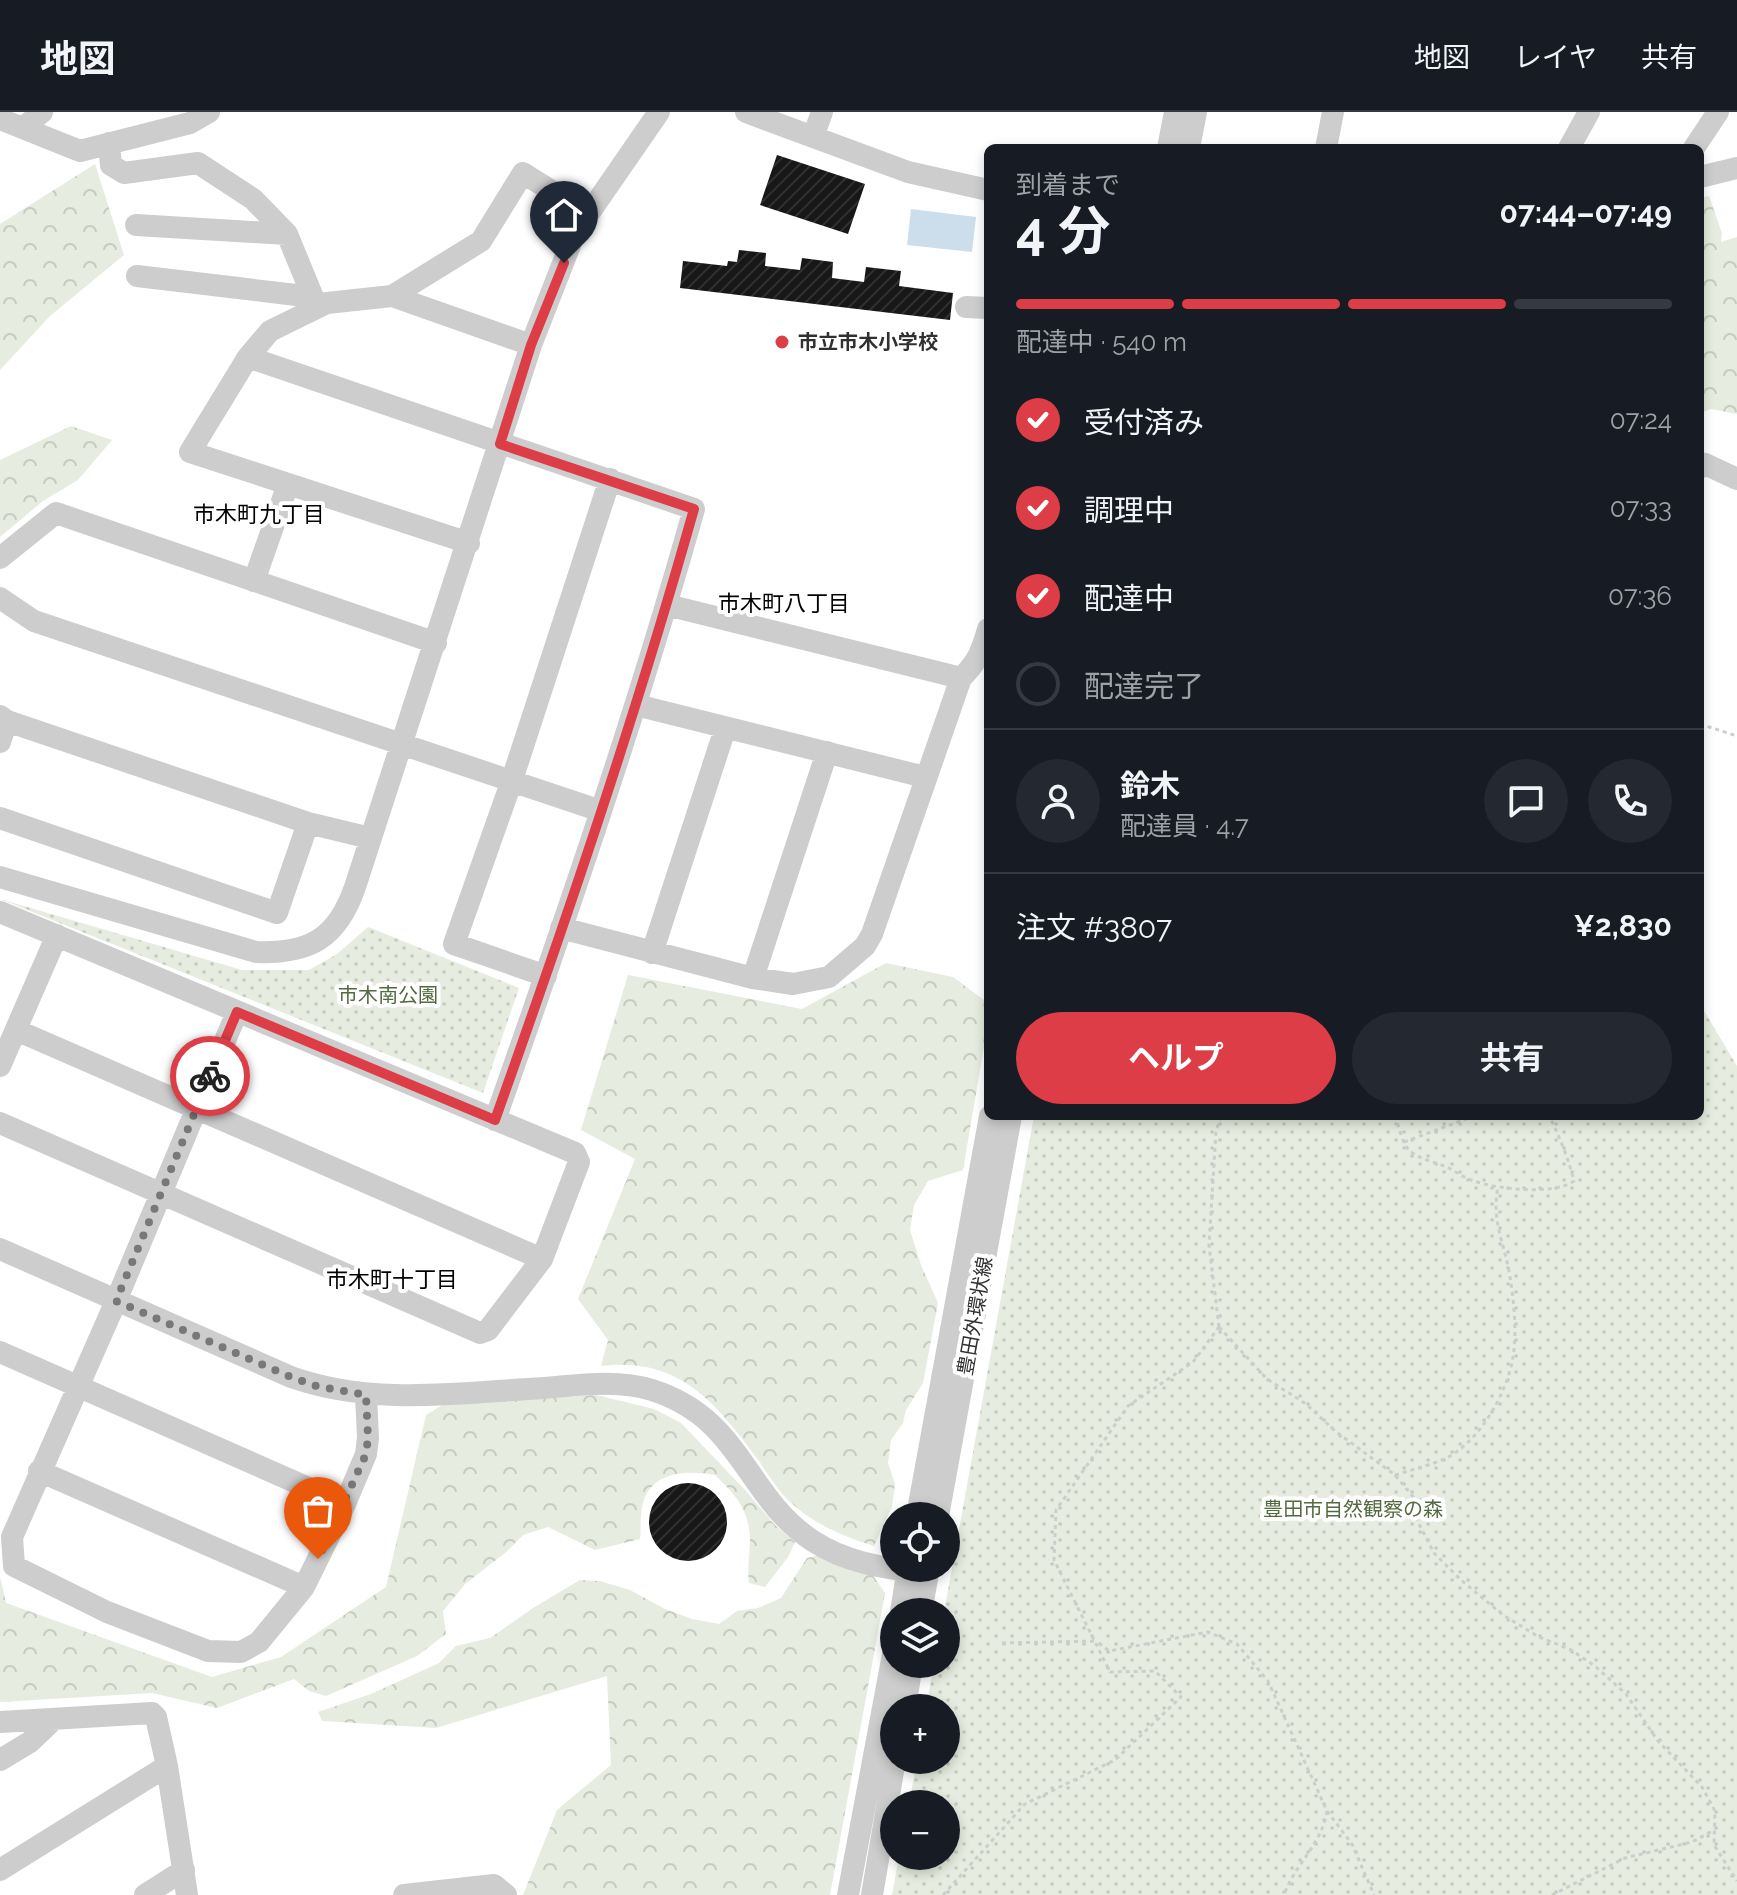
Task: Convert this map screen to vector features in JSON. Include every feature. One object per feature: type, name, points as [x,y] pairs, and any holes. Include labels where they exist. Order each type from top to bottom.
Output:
[{"type":"street","points":[[23,128],[42,112]]},
{"type":"street","points":[[0,119],[80,151],[190,123],[209,112]]},
{"type":"street","points":[[0,877],[256,952],[290,951],[323,938],[339,922],[348,909],[531,345],[574,235],[659,112]]},
{"type":"street","points":[[746,112],[908,172],[984,189]]},
{"type":"street","points":[[813,137],[822,112]]},
{"type":"street","points":[[1169,144],[1175,112]]},
{"type":"street","points":[[1190,144],[1196,112]]},
{"type":"street","points":[[1327,144],[1333,112]]},
{"type":"street","points":[[1571,144],[1589,112]]},
{"type":"street","points":[[1697,144],[1718,112]]},
{"type":"street","points":[[109,143],[111,165],[124,173],[198,163],[253,199],[287,234],[315,302]]},
{"type":"street","points":[[1704,176],[1737,168]]},
{"type":"street","points":[[392,296],[481,241],[523,173],[588,214]]},
{"type":"street","points":[[136,225],[287,234]]},
{"type":"street","points":[[137,276],[327,303],[392,296],[531,345]]},
{"type":"street","points":[[315,302],[270,331],[248,357],[190,452],[469,543]]},
{"type":"street","points":[[248,357],[694,509],[636,705],[495,1120]]},
{"type":"street","points":[[1704,465],[1737,479]]},
{"type":"street","points":[[546,976],[454,944],[511,783],[610,479]]},
{"type":"street","points":[[254,581],[288,484]]},
{"type":"street","points":[[0,558],[56,513],[436,643]]},
{"type":"street","points":[[0,598],[34,621],[601,811]]},
{"type":"street","points":[[667,605],[961,678]]},
{"type":"street","points":[[561,928],[753,978],[793,984],[829,977],[865,946],[872,934],[961,678],[975,665],[984,643]]},
{"type":"street","points":[[636,705],[925,777]]},
{"type":"street","points":[[2,726],[308,823],[370,838]]},
{"type":"street","points":[[652,953],[725,729]]},
{"type":"street","points":[[753,978],[827,752]]},
{"type":"street","points":[[0,818],[277,913],[308,823]]},
{"type":"street","points":[[0,912],[575,1153],[579,1162],[542,1259],[488,1330],[480,1333],[0,1123]]},
{"type":"street","points":[[0,1066],[57,935]]},
{"type":"street","points":[[237,1012],[116,1301],[12,1537],[14,1566],[107,1612],[208,1651],[241,1652],[259,1642],[304,1587],[345,1504],[366,1454],[366,1395]]},
{"type":"street","points":[[16,1030],[542,1259]]},
{"type":"street","name":"豊田外環状線","points":[[920,1502],[989,1120]]},
{"type":"street","name":"豊田外環状線","points":[[941,1502],[1010,1120]]},
{"type":"street","points":[[0,1249],[316,1386],[366,1395],[409,1397],[609,1383],[650,1389],[686,1404],[713,1424],[772,1501],[810,1539],[848,1559],[880,1564]]},
{"type":"street","points":[[0,1352],[345,1504]]},
{"type":"street","points":[[39,1471],[304,1587]]},
{"type":"street","points":[[848,1895],[889,1678]]},
{"type":"street","points":[[0,1722],[152,1713],[156,1717],[167,1766],[187,1895]]},
{"type":"street","points":[[0,1760],[30,1742],[54,1719]]},
{"type":"street","points":[[0,1870],[167,1766]]},
{"type":"street","points":[[872,1895],[893,1774]]},
{"type":"street","points":[[145,1895],[184,1870]]},
{"type":"street","points":[[404,1895],[494,1885],[506,1895]]},
{"type":"path","points":[[1704,725],[1737,736]]},
{"type":"path","points":[[1220,1120],[1216,1131],[1209,1245],[1219,1327],[1267,1379],[1306,1404],[1335,1431],[1395,1475],[1415,1499],[1418,1522],[1434,1553],[1461,1580],[1503,1615],[1539,1637],[1571,1650],[1596,1667],[1626,1694],[1658,1741],[1702,1787],[1715,1811],[1714,1845],[1737,1881]]},
{"type":"path","points":[[1396,1120],[1406,1148],[1426,1160],[1469,1179],[1498,1187],[1545,1189],[1565,1187],[1574,1181],[1570,1161],[1551,1120]]},
{"type":"path","points":[[1404,1142],[1462,1120]]},
{"type":"path","points":[[1395,1475],[1444,1459],[1458,1450],[1485,1425],[1508,1378],[1514,1354],[1513,1304],[1510,1275],[1495,1218],[1498,1187]]},
{"type":"path","points":[[943,1895],[1025,1804],[1115,1760],[1181,1697],[1155,1671],[1110,1672],[1054,1560],[1056,1510],[1128,1406],[1193,1362],[1219,1327]]},
{"type":"path","points":[[1002,1643],[1096,1641],[1109,1651],[1208,1632],[1237,1644],[1268,1681],[1327,1811],[1352,1844],[1374,1895]]},
{"type":"path","points":[[1284,1895],[1291,1875],[1316,1844],[1325,1825],[1327,1811]]},
{"type":"path","points":[[1552,1895],[1625,1858],[1692,1842],[1714,1830]]},
{"type":"green space","points":[[95,164],[124,255],[50,316],[0,370],[0,224]]},
{"type":"green space","points":[[1709,196],[1722,233],[1721,242],[1737,237],[1737,414],[1711,409],[1704,412],[1704,197]]},
{"type":"green space","points":[[71,426],[112,440],[78,480],[43,501],[0,537],[0,460]]},
{"type":"green space","name":"市木南公園","points":[[0,899],[242,970],[309,970],[337,954],[368,927],[519,988],[483,1093]]},
{"type":"green space","points":[[886,963],[953,977],[984,1000],[984,1047],[963,1170],[928,1181],[914,1205],[910,1230],[938,1303],[923,1383],[891,1440],[888,1463],[895,1484],[893,1502],[880,1502],[880,1533],[874,1546],[828,1528],[788,1500],[728,1421],[694,1388],[653,1369],[629,1365],[601,1366],[608,1340],[578,1299],[635,1159],[581,1130],[628,975],[802,1009]]},
{"type":"green space","name":"豊田市自然観察の森","points":[[1704,1011],[1737,1066],[1737,1895],[892,1895],[896,1870],[960,1870],[960,1790],[912,1790],[914,1774],[960,1774],[960,1694],[929,1694],[931,1678],[960,1678],[960,1598],[947,1598],[949,1582],[960,1582],[960,1524],[1033,1120],[1704,1120]]},
{"type":"green space","points":[[596,1395],[654,1409],[681,1423],[774,1524],[795,1542],[788,1557],[765,1587],[749,1583],[749,1528],[735,1496],[715,1475],[681,1473],[661,1480],[646,1495],[641,1511],[640,1539],[595,1550],[548,1527],[523,1535],[465,1584],[443,1611],[446,1634],[417,1656],[326,1696],[309,1691],[294,1679],[217,1708],[152,1693],[0,1702],[0,1577],[6,1603],[212,1677],[281,1657],[386,1587],[426,1415],[444,1404]]},
{"type":"green space","points":[[819,1555],[870,1571],[885,1593],[884,1598],[880,1598],[880,1620],[830,1895],[523,1895],[557,1810],[611,1765],[607,1676],[436,1728],[322,1721],[318,1712],[371,1694],[439,1663],[456,1646],[490,1638],[580,1580],[600,1581],[630,1590],[665,1609],[692,1619],[719,1624],[737,1611],[758,1608],[781,1598],[807,1558]]},
{"type":"water","points":[[911,209],[976,217],[972,252],[907,245]]},
{"type":"building","points":[[777,155],[865,184],[848,234],[760,205]]},
{"type":"building","points":[[739,250],[766,253],[765,266],[800,270],[802,258],[833,262],[832,278],[864,282],[866,267],[901,271],[899,286],[953,293],[950,320],[680,288],[683,261],[727,266],[728,261],[737,262]]},
{"type":"building","points":[[680,1483],[696,1483],[710,1489],[721,1500],[727,1522],[721,1544],[710,1555],[696,1561],[680,1561],[666,1555],[655,1544],[649,1530],[649,1514],[655,1500],[666,1489]]},
{"type":"way so far","points":[[210,1076],[116,1301],[291,1377],[341,1392],[366,1395],[366,1454],[318,1559]]},
{"type":"place","name":"市立市木小学校","points":[[782,342]]},
{"type":"district","name":"市木町九丁目","points":[[259,514]]},
{"type":"district","name":"市木町八丁目","points":[[784,603]]},
{"type":"district","name":"市木町十丁目","points":[[392,1279]]},
{"type":"route","points":[[210,1076],[237,1012],[495,1120],[601,811],[667,605],[694,509],[500,444],[531,345],[564,263]]}]
